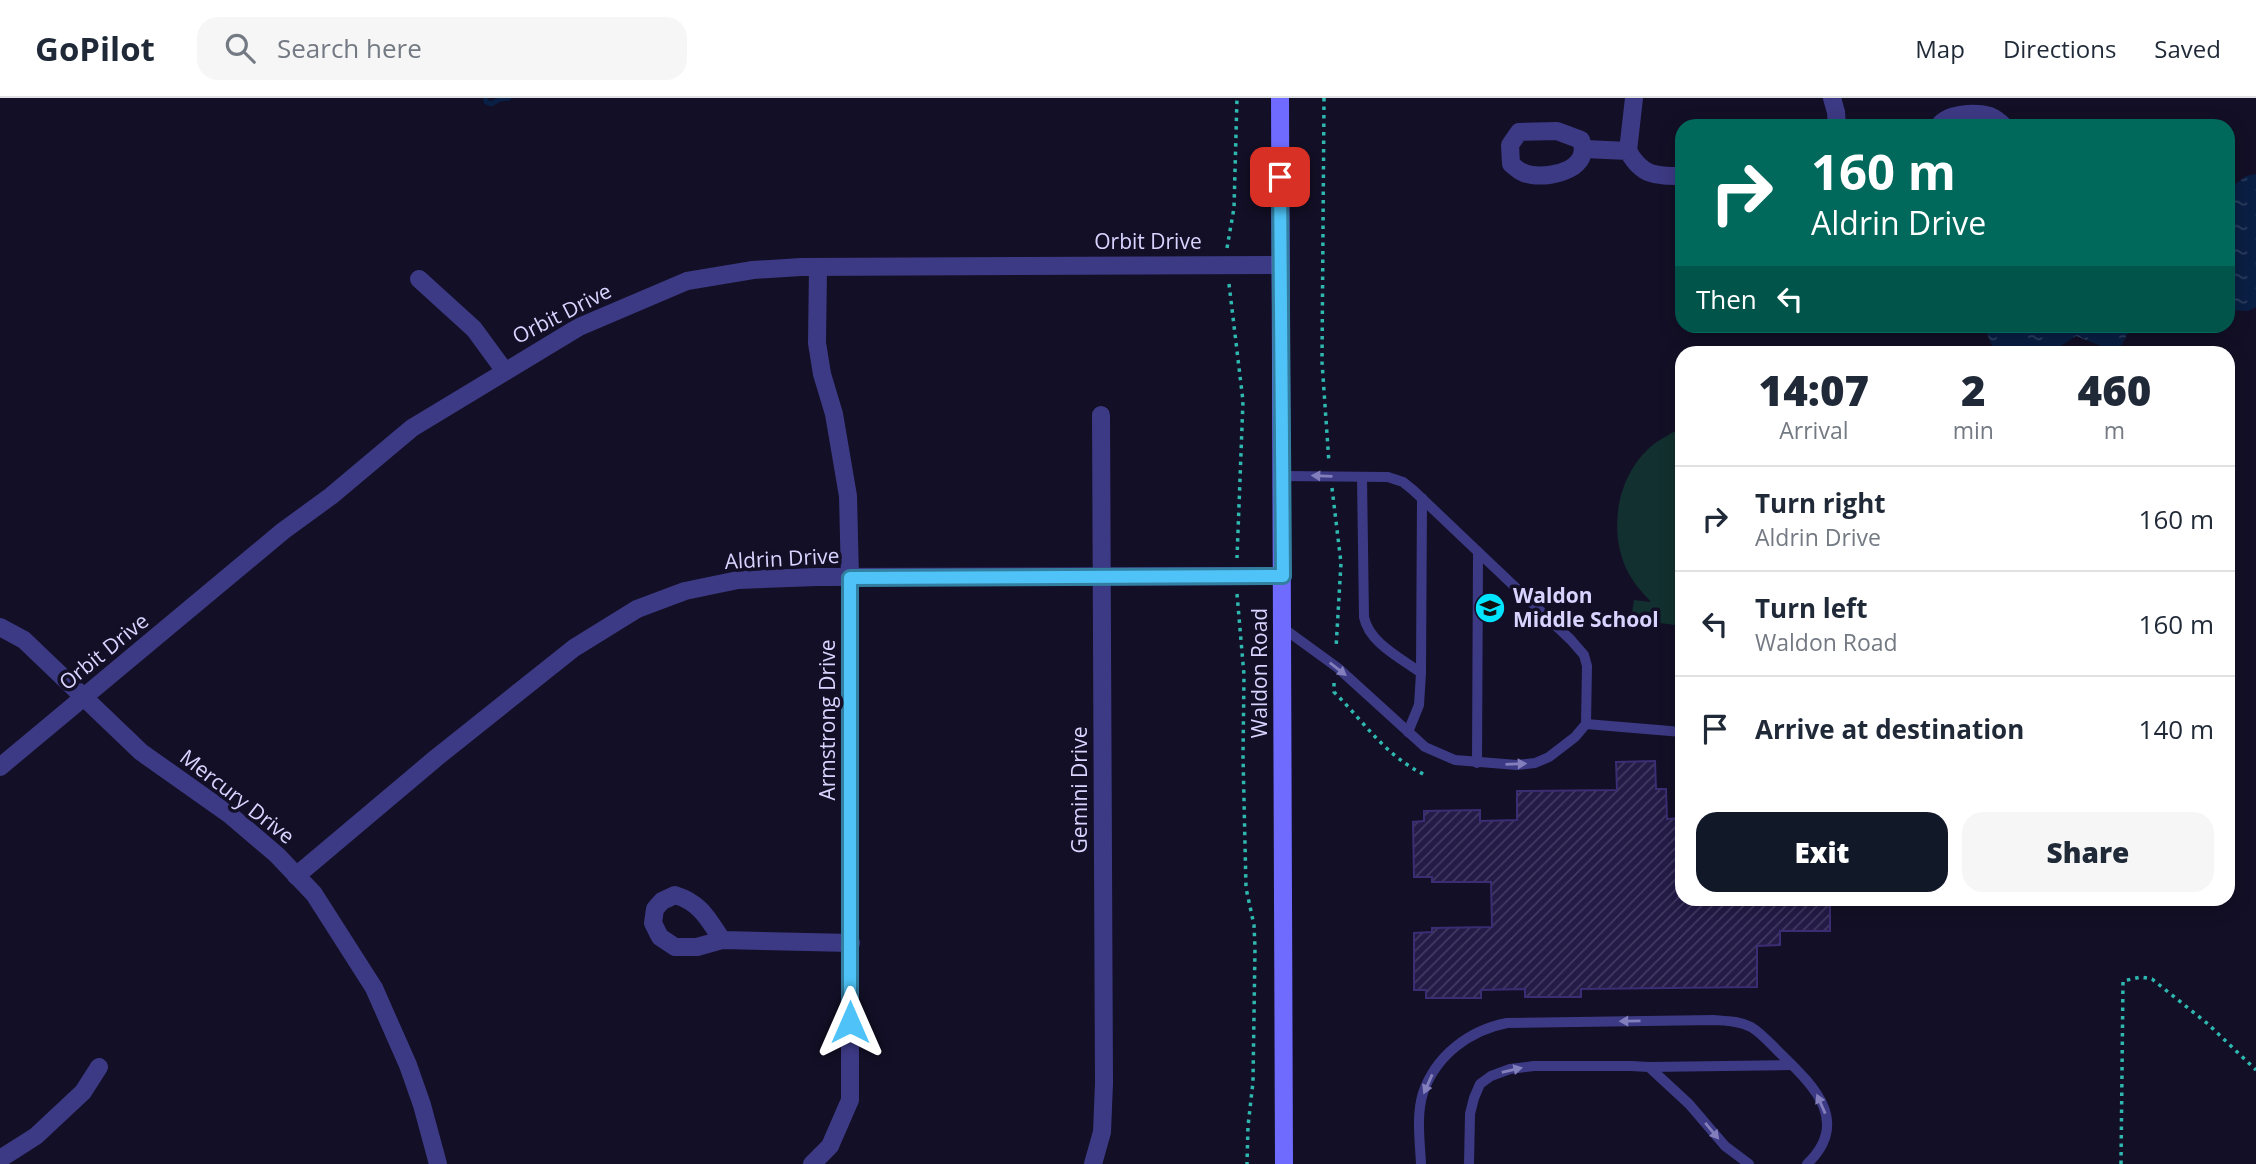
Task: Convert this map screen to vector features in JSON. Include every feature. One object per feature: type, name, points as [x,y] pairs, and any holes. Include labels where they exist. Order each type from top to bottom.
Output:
[{"type":"street","name":"Waldon Road","points":[[1280,98],[1284,1164]]},
{"type":"street","points":[[1634,98],[1628,151],[1634,163],[1650,174],[1675,176]]},
{"type":"street","points":[[1832,98],[1836,119]]},
{"type":"street","points":[[1947,119],[1975,114],[1996,119]]},
{"type":"street","points":[[1585,149],[1628,151]]},
{"type":"street","name":"Orbit Drive","points":[[0,767],[283,531],[331,496],[412,428],[579,327],[687,281],[753,270],[818,267],[1280,265]]},
{"type":"street","name":"Armstrong Drive","points":[[812,1164],[830,1146],[850,1100],[848,496],[834,414],[822,374],[817,343],[818,267]]},
{"type":"street","points":[[419,279],[474,329],[504,370]]},
{"type":"street","name":"Gemini Drive","points":[[1093,1164],[1102,1132],[1104,1083],[1101,415]]},
{"type":"street","name":"Aldrin Drive","points":[[296,876],[436,758],[575,648],[637,609],[685,591],[738,580],[1283,576]]},
{"type":"street","name":"Mercury Drive","points":[[0,626],[24,640],[141,752],[230,815],[277,855],[314,894],[374,988],[408,1065],[438,1164]]},
{"type":"street","points":[[722,940],[750,943],[851,943]]},
{"type":"street","points":[[0,1159],[36,1136],[83,1092],[99,1067]]},
{"type":"lane","points":[[1282,475],[1388,477],[1403,482],[1584,655],[1587,666],[1586,724],[1576,737],[1549,757],[1535,763],[1477,764],[1442,756],[1425,747],[1335,666],[1283,628]]},
{"type":"lane","points":[[1362,477],[1366,627],[1374,638],[1421,673]]},
{"type":"lane","points":[[1408,732],[1419,705],[1421,673],[1422,498]]},
{"type":"lane","points":[[1477,764],[1478,552]]},
{"type":"lane","points":[[1586,724],[1675,731]]},
{"type":"lane","points":[[1421,1164],[1420,1125],[1423,1095],[1432,1074],[1448,1054],[1469,1036],[1488,1027],[1507,1023],[1735,1021],[1752,1028],[1792,1065],[1812,1085],[1823,1105],[1828,1121],[1826,1136],[1820,1150],[1807,1164]]},
{"type":"lane","points":[[1469,1164],[1469,1114],[1480,1084],[1510,1069],[1534,1066],[1792,1065]]},
{"type":"lane","points":[[1649,1067],[1689,1104],[1725,1146],[1749,1164]]},
{"type":"path","points":[[1237,98],[1234,208],[1226,276],[1231,291],[1243,401],[1238,624],[1244,675],[1246,888],[1254,925],[1255,948],[1253,1082],[1247,1164]]},
{"type":"path","points":[[1324,98],[1322,362],[1330,476],[1341,563],[1334,692],[1391,754],[1427,776]]},
{"type":"path","points":[[2121,1164],[2123,981],[2141,977],[2152,979],[2207,1024],[2256,1070]]},
{"type":"green space","points":[[1675,431],[1675,625],[1631,619],[1634,600],[1651,602],[1628,572],[1618,537],[1617,519],[1625,483],[1644,453]]},
{"type":"water","points":[[2256,174],[2256,307],[2248,311],[2235,310],[2235,185],[2246,176]]},
{"type":"water","points":[[1987,333],[2128,333],[2122,345],[2117,346],[2101,346],[2076,336],[2061,346],[1992,346]]},
{"type":"building","points":[[1655,761],[1656,789],[1666,789],[1667,819],[1675,818],[1675,906],[1830,906],[1830,931],[1780,931],[1780,945],[1757,946],[1757,987],[1581,989],[1581,997],[1525,997],[1525,989],[1481,990],[1481,998],[1426,998],[1426,990],[1414,990],[1414,933],[1432,932],[1432,928],[1492,927],[1491,882],[1432,882],[1432,877],[1414,877],[1413,822],[1424,821],[1424,811],[1480,810],[1480,821],[1517,820],[1517,791],[1617,790],[1616,762]]},
{"type":"waterway","points":[[486,98],[486,102],[491,104],[509,98]]},
{"type":"place","name":"Waldon Middle School","points":[[1490,608]]},
{"type":"route","points":[[850,1022],[850,578],[1283,576],[1280,177]]}]
